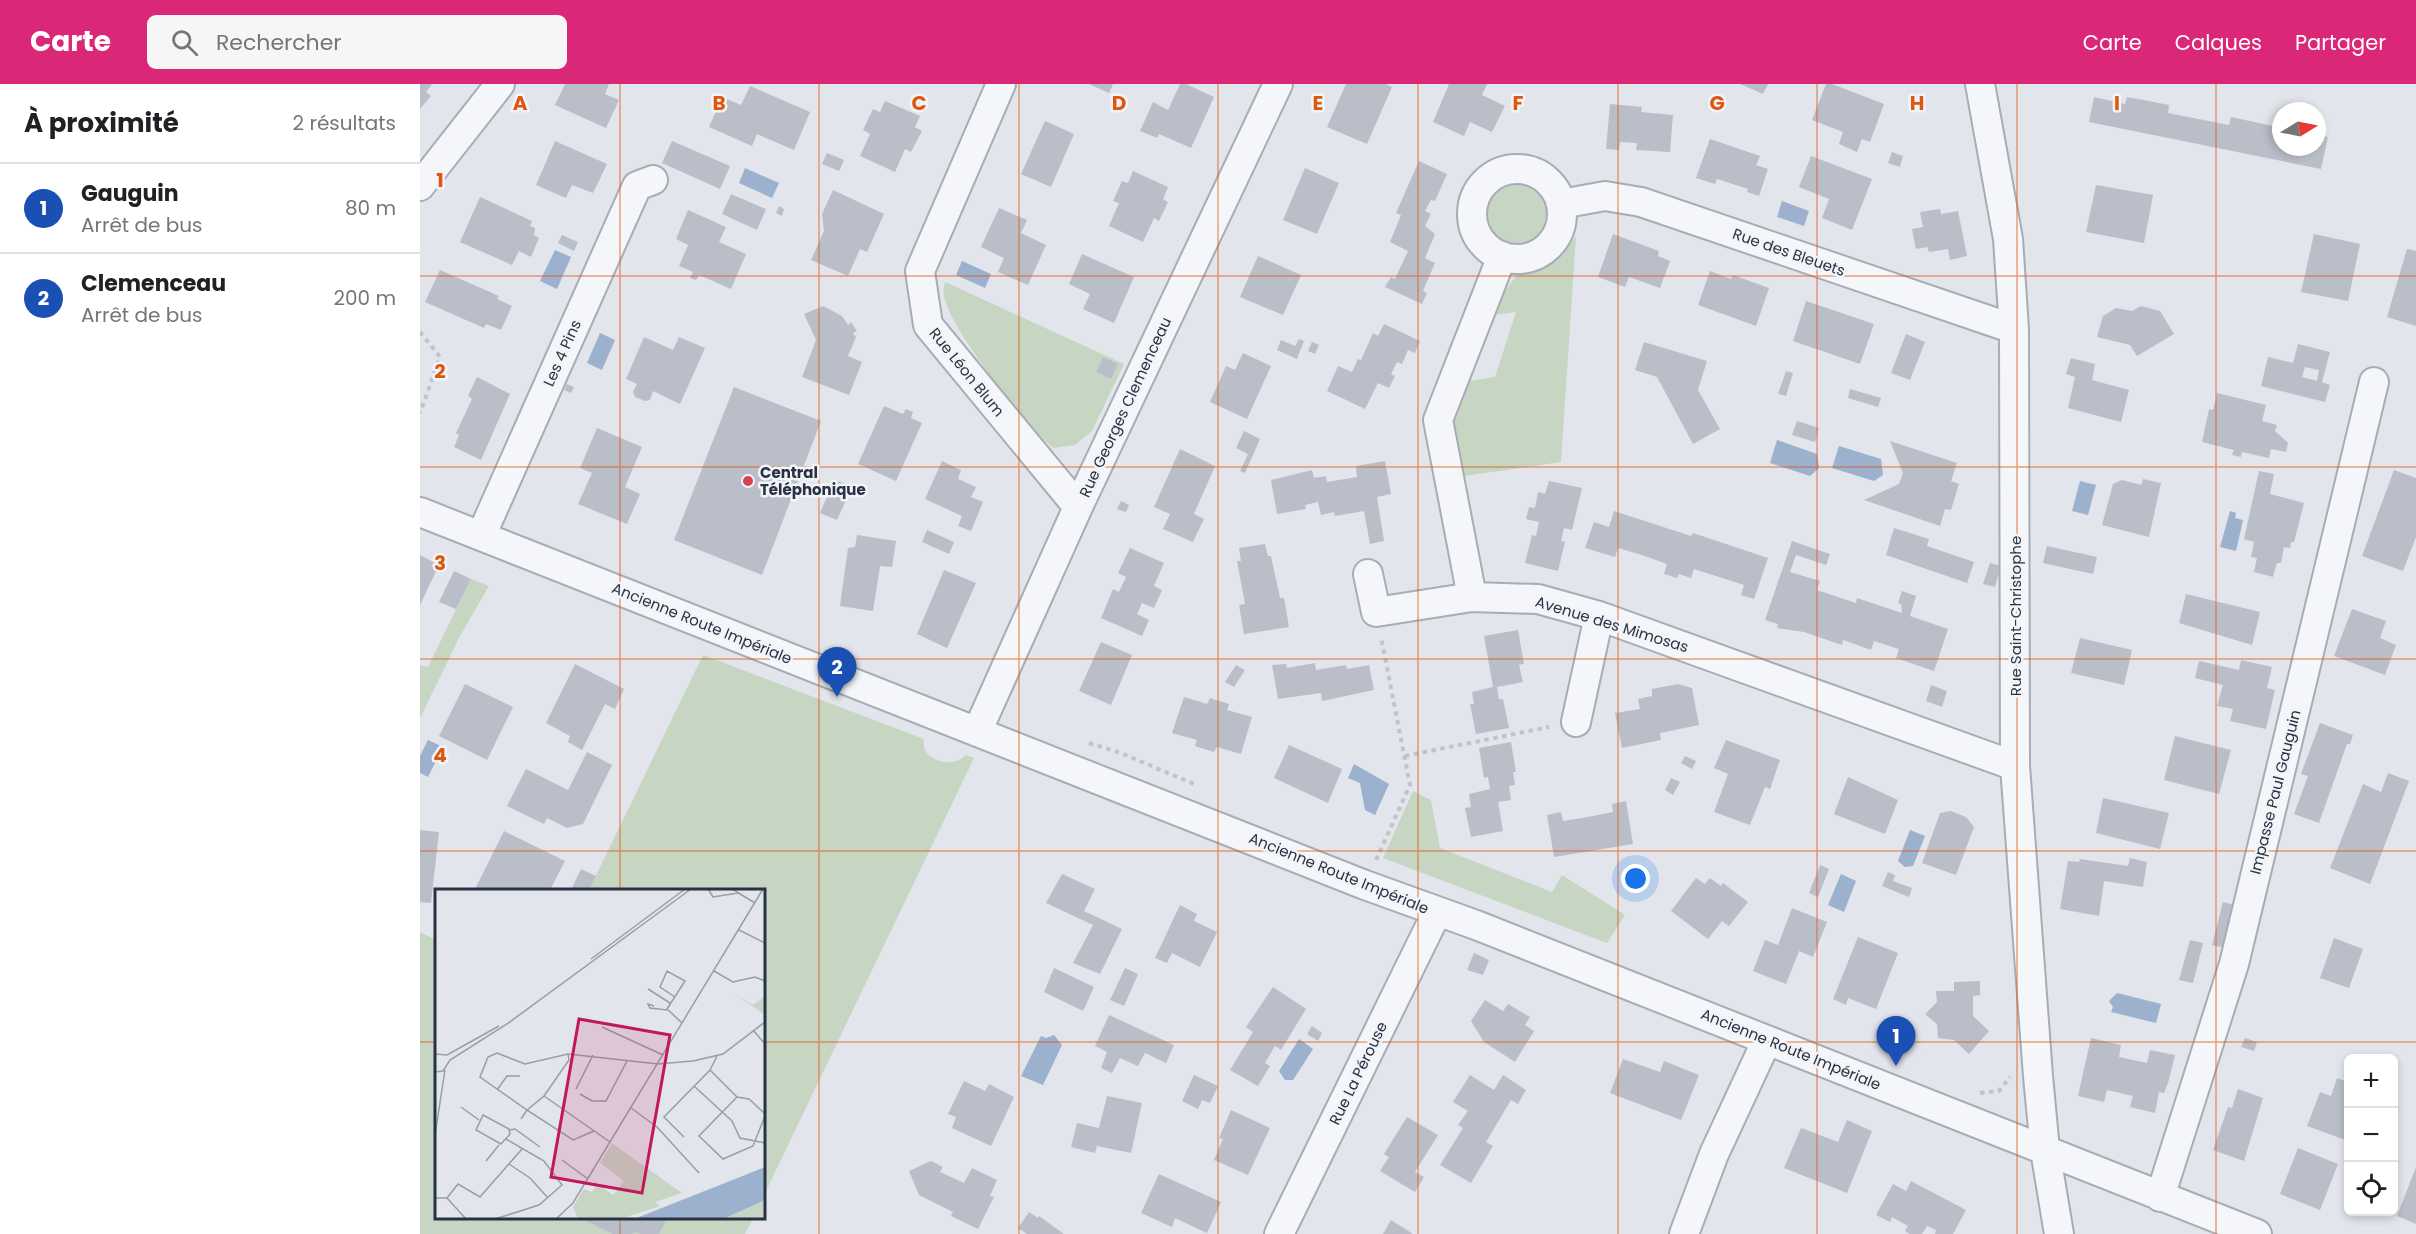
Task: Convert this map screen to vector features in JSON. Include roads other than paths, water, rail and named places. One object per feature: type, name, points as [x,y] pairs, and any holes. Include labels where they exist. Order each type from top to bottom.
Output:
[{"type":"street","points":[[420,186],[500,84]]},
{"type":"street","name":"Rue Léon Blum","points":[[1001,84],[920,271],[928,325],[1078,507]]},
{"type":"street","name":"Rue Georges Clemenceau","points":[[977,732],[1078,507],[1278,84]]},
{"type":"street","name":"Rue Saint-Christophe","points":[[1980,84],[2008,239],[2014,329],[2015,766],[2045,1150],[2059,1234]]},
{"type":"street","points":[[1516,168],[1531,170],[1545,178],[1555,190],[1561,204],[1563,219],[1550,244],[1528,258],[1515,259],[1502,256],[1488,249],[1478,237],[1472,222],[1472,206],[1477,191],[1487,179],[1500,171],[1516,168]]},
{"type":"street","name":"Les 4 Pins","points":[[481,536],[636,186],[653,180]]},
{"type":"street","name":"Rue des Bleuets","points":[[1561,204],[1605,196],[1641,202],[2014,329]]},
{"type":"street","points":[[1472,597],[1438,420],[1502,256]]},
{"type":"street","name":"Impasse Paul Gauguin","points":[[2160,1197],[2234,964],[2374,382]]},
{"type":"street","name":"Ancienne Route Impériale","points":[[420,512],[1365,885],[1476,925],[2257,1234]]},
{"type":"street","name":"Avenue des Mimosas","points":[[1368,574],[1376,612],[1472,597],[1538,598],[1599,616],[2015,766]]},
{"type":"street","points":[[1576,722],[1599,616]]},
{"type":"street","name":"Rue La Pérouse","points":[[1279,1234],[1437,912]]},
{"type":"street","points":[[1684,1234],[1714,1154],[1767,1040]]},
{"type":"water","points":[[745,168],[779,183],[772,198],[739,183]]},
{"type":"water","points":[[1782,201],[1809,211],[1804,226],[1777,217]]},
{"type":"water","points":[[555,250],[571,257],[557,289],[540,281]]},
{"type":"water","points":[[962,261],[991,274],[985,288],[956,275]]},
{"type":"water","points":[[600,333],[615,340],[602,370],[587,363]]},
{"type":"water","points":[[1777,440],[1817,454],[1819,468],[1810,476],[1770,463]]},
{"type":"water","points":[[1839,446],[1881,459],[1883,475],[1874,481],[1832,468]]},
{"type":"water","points":[[2080,481],[2096,485],[2088,515],[2072,511]]},
{"type":"water","points":[[2230,511],[2236,513],[2235,518],[2243,520],[2236,551],[2220,547]]},
{"type":"water","points":[[428,740],[443,747],[428,777],[420,773],[420,756]]},
{"type":"water","points":[[1354,764],[1389,784],[1375,815],[1365,810],[1360,783],[1348,778]]},
{"type":"water","points":[[1910,830],[1925,836],[1913,866],[1905,867],[1898,861]]},
{"type":"water","points":[[1841,874],[1856,881],[1844,912],[1828,905]]},
{"type":"water","points":[[2117,993],[2161,1004],[2156,1023],[2111,1012],[2113,1007],[2109,1001]]},
{"type":"water","points":[[1054,1035],[1062,1045],[1043,1085],[1021,1076],[1041,1036],[1046,1038]]},
{"type":"water","points":[[1299,1039],[1313,1049],[1293,1080],[1285,1080],[1279,1071]]},
{"type":"place","name":"Central Téléphonique","points":[[748,481]]},
{"type":"place","name":"Clemenceau","points":[[837,697]]},
{"type":"place","name":"Gauguin","points":[[1896,1066]]}]
